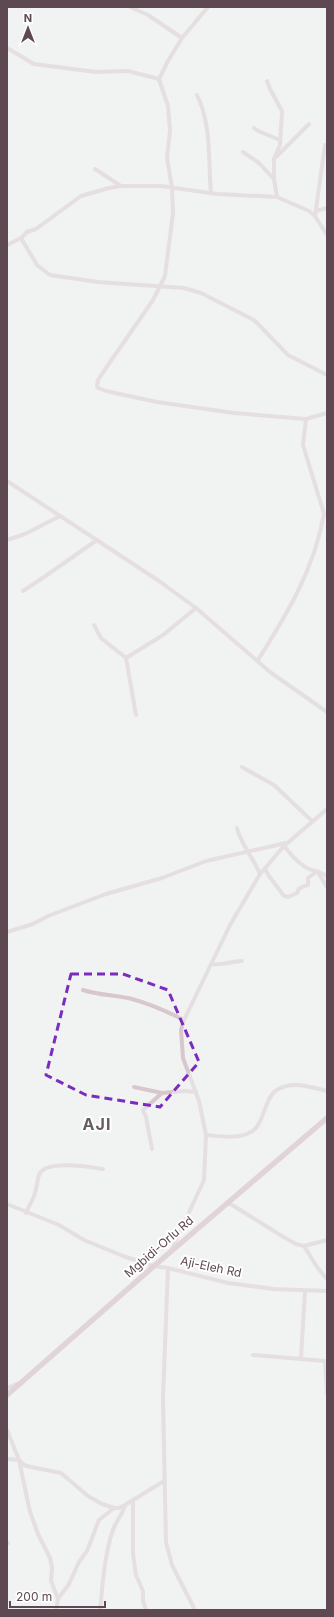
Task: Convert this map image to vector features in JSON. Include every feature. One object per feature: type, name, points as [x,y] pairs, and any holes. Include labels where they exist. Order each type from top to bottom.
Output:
[{"type":"main road","name":"Mgbidi-Orlu Rd","points":[[7,1394],[172,1250],[327,1118]]},
{"type":"street","points":[[130,7],[148,16],[182,38]]},
{"type":"street","points":[[208,7],[182,38],[160,78],[168,106],[170,130],[167,158],[172,188],[173,213],[165,276],[96,384],[98,388],[135,398],[186,407],[306,419],[327,413]]},
{"type":"street","points":[[7,48],[34,64],[96,72],[128,71],[160,78]]},
{"type":"street","points":[[267,81],[282,111],[280,140],[274,159],[274,178],[277,197]]},
{"type":"street","points":[[197,96],[206,118],[208,131],[210,193]]},
{"type":"street","points":[[274,159],[309,124]]},
{"type":"street","points":[[254,128],[280,140]]},
{"type":"street","points":[[315,216],[322,161],[326,145]]},
{"type":"street","points":[[243,152],[259,163],[274,178]]},
{"type":"street","points":[[95,168],[121,186]]},
{"type":"street","points":[[7,245],[21,238],[27,232],[36,229],[81,196],[121,186],[172,188],[210,193],[277,197],[302,207],[315,216],[327,235]]},
{"type":"street","points":[[316,211],[327,208]]},
{"type":"street","points":[[21,238],[37,265],[50,274],[98,282],[192,289],[245,314],[254,320],[288,355],[327,375]]},
{"type":"street","points":[[258,660],[290,608],[309,569],[322,525],[324,514],[303,445],[306,419]]},
{"type":"street","points":[[7,481],[159,581],[196,608],[232,640],[258,660],[270,672],[327,712]]},
{"type":"street","points":[[7,540],[25,534],[60,516]]},
{"type":"street","points":[[23,591],[97,540]]},
{"type":"street","points":[[126,658],[163,635],[196,608]]},
{"type":"street","points":[[94,625],[101,638],[126,658],[136,715]]},
{"type":"street","points":[[242,767],[274,785],[312,821]]},
{"type":"street","points":[[172,1250],[204,1180],[206,1135],[196,1092],[183,1058],[181,1030],[184,1020],[230,925],[260,874],[286,844],[327,809]]},
{"type":"street","points":[[237,828],[239,835],[249,851],[260,874]]},
{"type":"street","points":[[7,932],[33,924],[48,916],[106,894],[162,878],[206,861],[286,844]]},
{"type":"street","points":[[286,844],[293,858],[311,871],[317,871],[327,876]]},
{"type":"street","points":[[265,868],[284,896],[288,897],[297,893],[303,886],[308,885],[308,878],[317,871]]},
{"type":"street","points":[[317,871],[327,887]]},
{"type":"street","points":[[211,964],[217,965],[232,961],[242,961]]},
{"type":"street","points":[[83,990],[92,993],[133,999],[184,1020]]},
{"type":"street","points":[[206,1135],[235,1136],[249,1134],[259,1125],[274,1092],[289,1084],[327,1091]]},
{"type":"street","points":[[134,1087],[162,1093],[184,1091],[196,1092]]},
{"type":"street","points":[[152,1149],[143,1110],[162,1093]]},
{"type":"street","points":[[26,1213],[41,1172],[57,1165],[67,1164],[103,1168]]},
{"type":"street","points":[[229,1203],[296,1244],[304,1246],[327,1240]]},
{"type":"street","name":"Aji-Eleh Rd","points":[[7,1204],[26,1213],[59,1225],[91,1242],[154,1266],[228,1283],[274,1289],[327,1291]]},
{"type":"street","points":[[304,1246],[317,1267],[327,1279]]},
{"type":"street","points":[[168,1268],[163,1391],[166,1542],[172,1566],[195,1610]]},
{"type":"street","points":[[301,1358],[305,1291]]},
{"type":"street","points":[[253,1355],[325,1361],[327,1393]]},
{"type":"street","points":[[7,1388],[23,1381]]},
{"type":"street","points":[[7,1430],[18,1460],[30,1512],[38,1534],[50,1558],[52,1568],[51,1581],[58,1599]]},
{"type":"street","points":[[7,1459],[18,1460],[24,1465],[30,1467],[61,1473],[88,1496],[102,1504],[114,1508],[119,1508],[125,1505],[164,1481]]},
{"type":"street","points":[[133,1500],[133,1554],[136,1575],[143,1591],[143,1602],[146,1610]]},
{"type":"street","points":[[100,1610],[101,1583],[110,1542],[113,1530],[125,1505]]},
{"type":"street","points":[[56,1610],[58,1599],[87,1551],[99,1520],[114,1508]]},
{"type":"highlighted area","points":[[71,974],[123,974],[168,990],[199,1062],[160,1107],[86,1095],[46,1075]]},
{"type":"district","name":"AJI","points":[[97,1124]]}]
